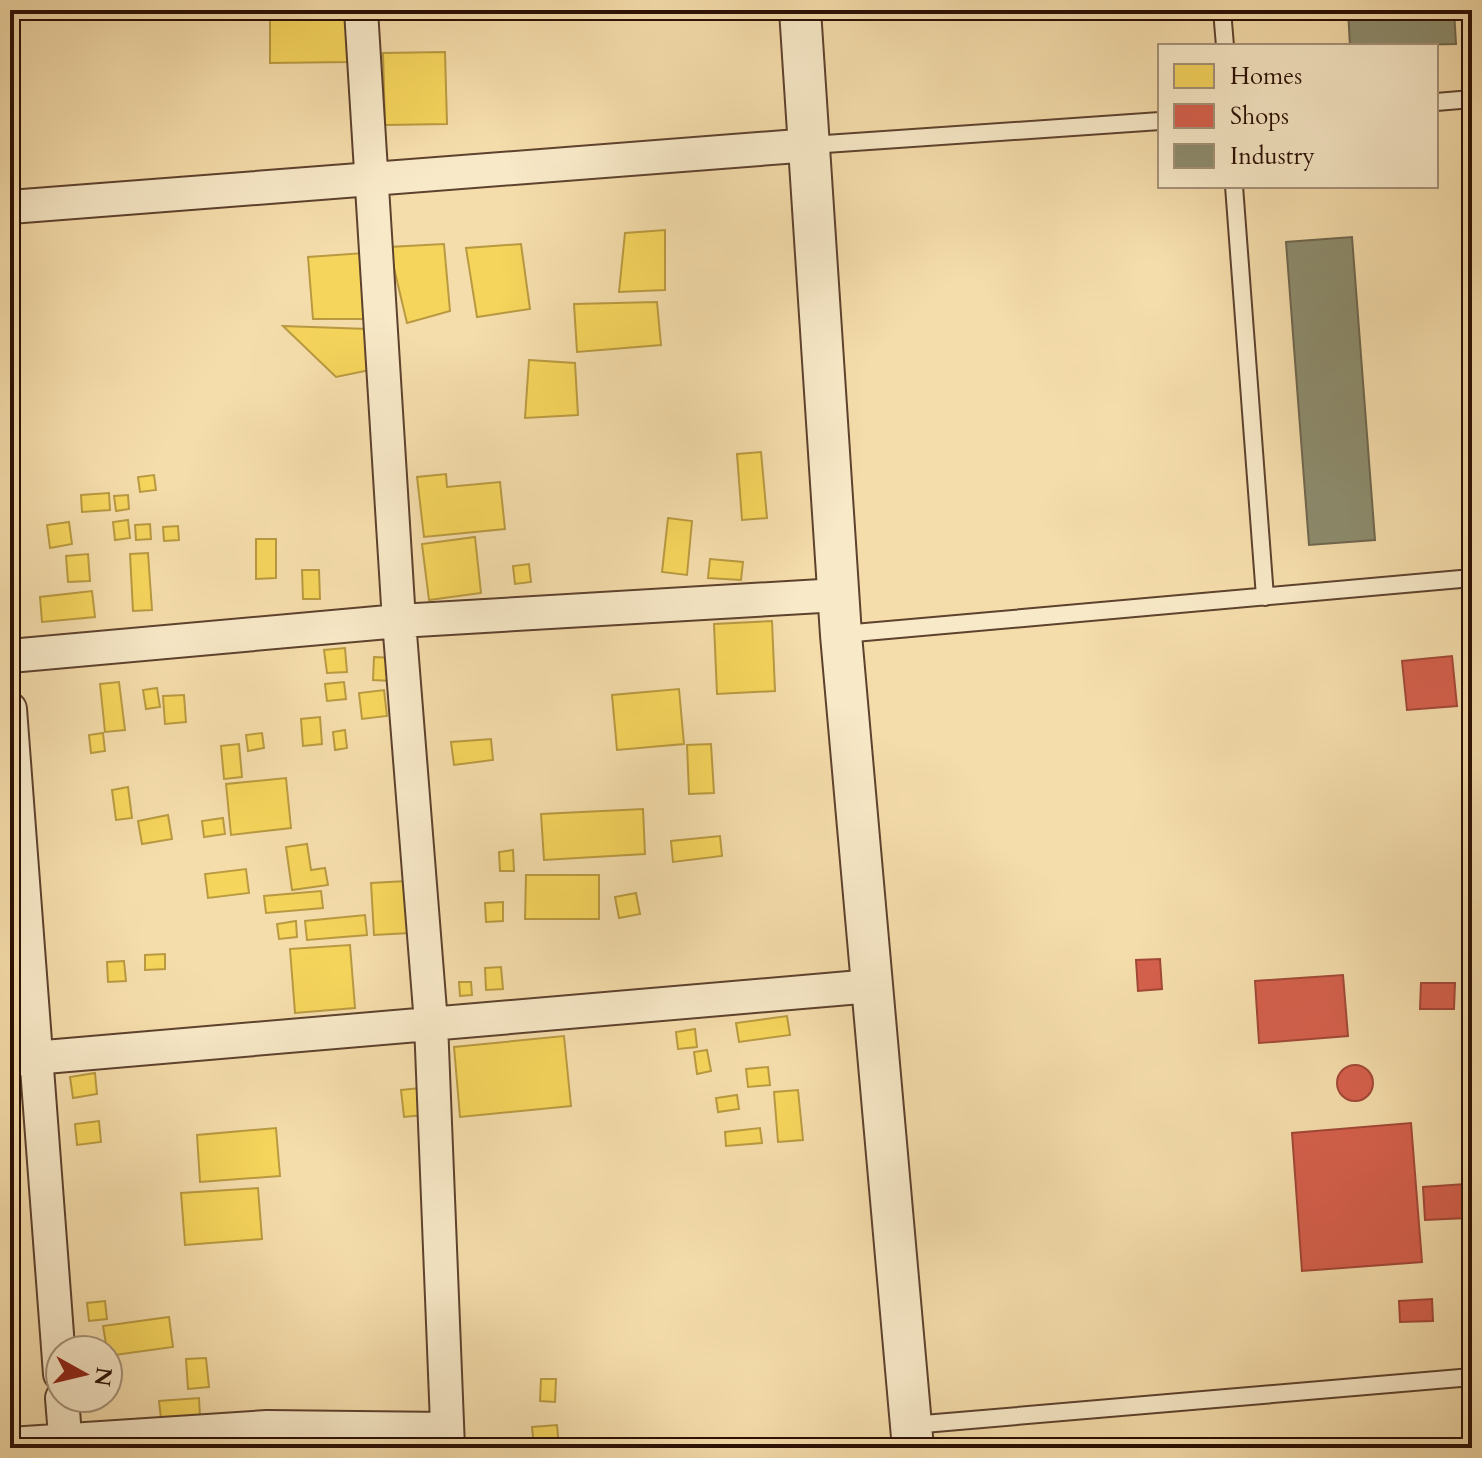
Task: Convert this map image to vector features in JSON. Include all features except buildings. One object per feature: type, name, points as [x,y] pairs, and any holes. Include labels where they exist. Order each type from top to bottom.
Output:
[{"type":"street","points":[[10,1444],[66,1443],[267,1427],[447,1438],[431,1023],[399,621],[361,10]]},
{"type":"street","points":[[800,10],[841,635],[912,1436]]},
{"type":"street","points":[[10,207],[811,145]]},
{"type":"street","points":[[10,656],[399,621],[838,595]]},
{"type":"street","points":[[10,709],[22,1059],[55,1334]]},
{"type":"street","points":[[22,1059],[872,986]]},
{"type":"street","points":[[63,1414],[66,1443]]},
{"type":"lane","points":[[1222,10],[1225,44]]},
{"type":"lane","points":[[1438,102],[1472,99]]},
{"type":"lane","points":[[811,145],[1158,121]]},
{"type":"lane","points":[[1234,188],[1265,597]]},
{"type":"lane","points":[[841,635],[1472,578]]},
{"type":"lane","points":[[912,1436],[1472,1377]]}]
